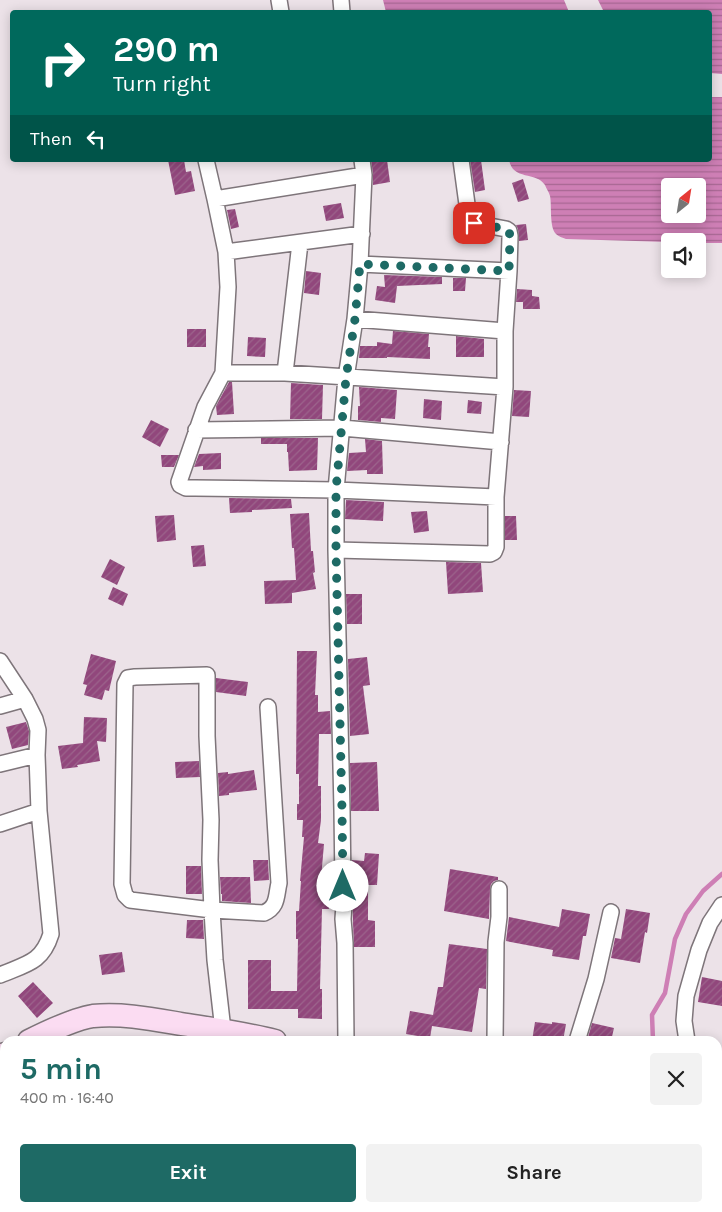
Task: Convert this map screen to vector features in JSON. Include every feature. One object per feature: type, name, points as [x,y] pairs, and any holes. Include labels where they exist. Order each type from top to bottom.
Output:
[{"type":"main road","points":[[40,1036],[92,1016],[108,1015],[127,1016],[255,1036]]},
{"type":"street","points":[[206,162],[226,252],[228,287],[223,373],[205,407],[196,430],[179,482],[180,486],[186,488],[336,490],[496,497]]},
{"type":"street","points":[[336,550],[490,554],[496,548],[496,497],[505,386],[505,331],[510,236],[509,231],[506,229],[474,223],[469,219],[461,162]]},
{"type":"street","points":[[215,199],[363,167],[360,264],[355,319],[346,378],[336,490],[346,1036]]},
{"type":"street","points":[[226,252],[362,234]]},
{"type":"street","points":[[285,373],[300,243]]},
{"type":"street","points":[[360,264],[509,271]]},
{"type":"street","points":[[355,319],[505,331]]},
{"type":"street","points":[[223,373],[285,373],[505,386]]},
{"type":"street","points":[[196,430],[342,428],[501,442]]},
{"type":"street","points":[[0,661],[25,699],[38,730],[39,811],[51,934],[46,949],[36,960],[0,975]]},
{"type":"street","points":[[223,1030],[215,960],[212,910],[207,676],[135,677],[128,678],[125,684],[122,884],[125,895],[130,900],[212,910],[264,913],[271,910],[275,904],[279,883],[268,706]]},
{"type":"street","points":[[0,706],[25,699]]},
{"type":"street","points":[[0,764],[37,755]]},
{"type":"street","points":[[0,824],[39,811]]},
{"type":"street","points":[[495,1036],[496,942],[499,916],[499,889]]},
{"type":"street","points":[[686,1036],[684,1021],[686,996],[702,941],[710,923],[722,905]]},
{"type":"street","points":[[579,1036],[596,979],[611,912]]},
{"type":"shaded area","points":[[383,0],[564,0],[568,10],[386,10]]},
{"type":"shaded area","points":[[598,0],[722,0],[722,74],[712,73],[712,10],[603,10]]},
{"type":"shaded area","points":[[712,97],[722,97],[722,243],[706,243],[706,233],[661,233],[661,242],[563,238],[554,231],[550,196],[545,185],[536,178],[515,171],[510,162],[712,162]]},
{"type":"building","points":[[168,162],[184,162],[186,172],[191,171],[195,191],[175,195]]},
{"type":"building","points":[[371,162],[387,162],[390,182],[373,185]]},
{"type":"building","points":[[470,162],[481,162],[485,190],[475,192]]},
{"type":"building","points":[[523,179],[529,199],[518,202],[512,183]]},
{"type":"building","points":[[341,203],[344,218],[326,221],[323,206]]},
{"type":"building","points":[[235,209],[239,227],[231,229],[227,210]]},
{"type":"building","points":[[526,224],[528,240],[519,241],[516,225]]},
{"type":"building","points":[[306,271],[321,273],[319,295],[304,293]]},
{"type":"building","points":[[384,275],[442,277],[442,284],[397,286],[395,303],[375,300],[377,286],[385,287]]},
{"type":"building","points":[[453,278],[466,278],[465,291],[453,291]]},
{"type":"building","points":[[517,289],[532,290],[532,296],[539,297],[540,309],[523,309],[523,302],[516,302]]},
{"type":"building","points":[[187,329],[206,329],[206,347],[187,347]]},
{"type":"building","points":[[393,331],[429,334],[428,347],[430,347],[430,359],[359,358],[360,346],[377,346],[377,342],[392,344]]},
{"type":"building","points":[[456,336],[484,339],[484,357],[456,357]]},
{"type":"building","points":[[248,337],[266,338],[265,357],[247,356]]},
{"type":"building","points":[[229,382],[232,382],[234,414],[217,415],[216,406]]},
{"type":"building","points":[[291,383],[323,385],[322,419],[290,419]]},
{"type":"building","points":[[359,387],[397,390],[395,419],[381,418],[381,422],[358,420],[358,406],[360,406]]},
{"type":"building","points":[[514,390],[531,391],[529,417],[512,416]]},
{"type":"building","points":[[424,399],[442,401],[441,420],[423,418]]},
{"type":"building","points":[[468,400],[482,402],[481,414],[467,413]]},
{"type":"building","points":[[151,420],[169,429],[160,447],[142,437]]},
{"type":"building","points":[[261,438],[318,438],[317,470],[289,471],[287,444],[261,444]]},
{"type":"building","points":[[365,439],[382,441],[383,474],[367,474],[367,470],[347,471],[349,453],[366,452]]},
{"type":"building","points":[[221,453],[221,469],[203,470],[203,466],[194,467],[199,454]]},
{"type":"building","points":[[161,455],[179,455],[174,467],[162,467]]},
{"type":"building","points":[[229,498],[291,499],[292,508],[230,513]]},
{"type":"building","points":[[346,500],[384,502],[383,521],[345,519]]},
{"type":"building","points":[[427,511],[429,531],[414,533],[411,512]]},
{"type":"building","points":[[309,513],[311,551],[313,551],[315,572],[313,573],[316,589],[292,593],[292,603],[265,604],[264,581],[296,580],[290,514]]},
{"type":"building","points":[[174,515],[176,540],[157,542],[155,516]]},
{"type":"building","points":[[505,516],[516,516],[517,540],[505,540]]},
{"type":"building","points":[[204,545],[206,566],[193,567],[191,546]]},
{"type":"building","points":[[110,559],[125,567],[117,585],[101,577]]},
{"type":"building","points":[[446,562],[481,563],[483,592],[448,594]]},
{"type":"building","points":[[113,587],[128,594],[123,606],[108,599]]},
{"type":"building","points":[[346,594],[362,594],[362,624],[347,624]]},
{"type":"building","points":[[297,651],[317,651],[315,695],[318,695],[318,712],[330,711],[331,734],[319,734],[318,786],[321,786],[321,820],[318,843],[324,844],[320,890],[329,891],[329,909],[322,909],[320,989],[322,989],[322,1019],[298,1018],[298,1009],[248,1009],[248,960],[271,960],[271,991],[297,991],[298,939],[296,939],[296,911],[299,911],[304,837],[302,837],[303,820],[297,820],[299,774],[296,774]]},
{"type":"building","points":[[91,654],[116,661],[109,691],[105,690],[102,700],[84,695],[87,685],[83,684]]},
{"type":"building","points":[[367,657],[370,685],[363,686],[369,734],[350,736],[348,659]]},
{"type":"building","points":[[216,678],[248,682],[246,696],[216,692]]},
{"type":"building","points":[[84,717],[107,718],[106,742],[97,741],[100,761],[62,769],[58,746],[83,743]]},
{"type":"building","points":[[26,722],[29,731],[28,745],[12,749],[6,727]]},
{"type":"building","points":[[199,761],[200,777],[176,778],[175,762]]},
{"type":"building","points":[[377,762],[379,811],[351,811],[350,763]]},
{"type":"building","points":[[254,770],[257,790],[219,796],[218,773],[228,772],[228,774]]},
{"type":"building","points":[[365,853],[379,854],[377,885],[368,885],[368,920],[375,921],[375,947],[354,947],[352,860],[364,861]]},
{"type":"building","points":[[253,860],[268,860],[269,880],[254,881]]},
{"type":"building","points":[[186,866],[201,866],[202,894],[186,894]]},
{"type":"building","points":[[450,869],[498,877],[498,880],[491,884],[489,919],[444,911]]},
{"type":"building","points":[[220,877],[250,877],[251,903],[222,901]]},
{"type":"building","points":[[562,909],[590,914],[586,936],[583,936],[579,960],[552,956],[553,950],[506,941],[509,917],[559,927]]},
{"type":"building","points":[[626,909],[650,913],[640,963],[611,958],[615,938],[621,939]]},
{"type":"building","points":[[187,920],[203,920],[204,939],[186,938]]},
{"type":"building","points":[[449,944],[487,949],[486,989],[479,988],[472,1032],[432,1026],[430,1036],[406,1034],[410,1011],[433,1015],[438,987],[443,987]]},
{"type":"building","points":[[122,952],[125,972],[102,975],[99,955]]},
{"type":"building","points":[[702,977],[722,981],[722,1006],[698,1002]]},
{"type":"building","points":[[33,982],[53,1003],[37,1018],[18,996]]},
{"type":"building","points":[[535,1022],[566,1024],[564,1036],[533,1036]]},
{"type":"building","points":[[592,1023],[614,1028],[612,1036],[588,1036]]},
{"type":"waterway","points":[[653,1036],[652,1015],[665,993],[675,939],[686,914],[703,891],[722,874]]},
{"type":"route","points":[[343,886],[336,490],[346,378],[355,319],[360,264],[509,271],[509,231],[474,223]]}]
